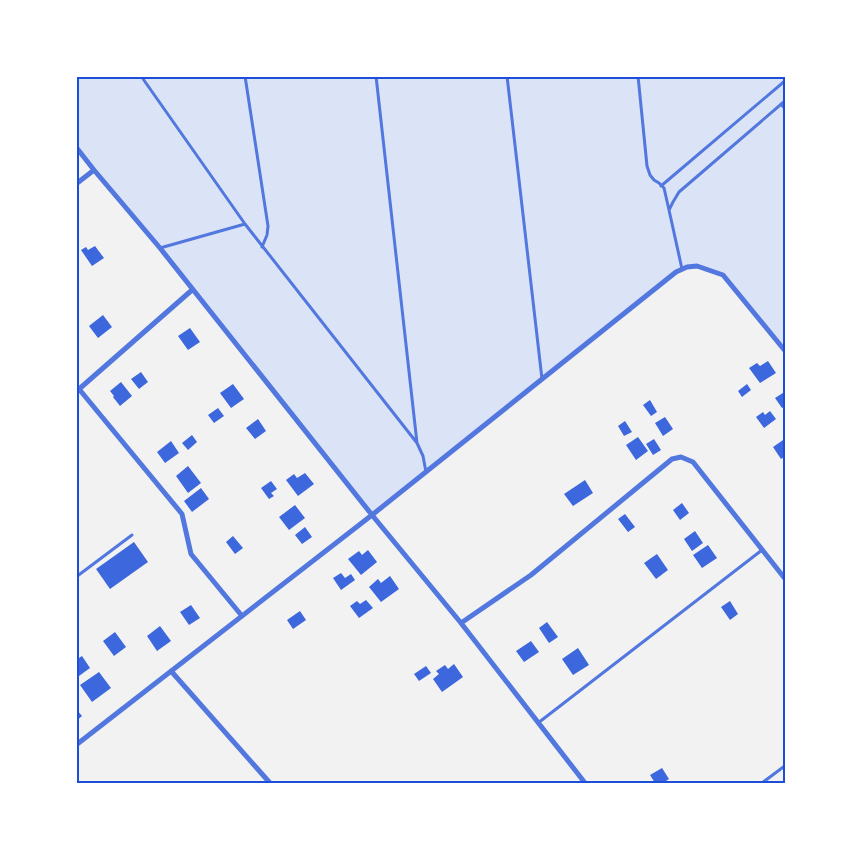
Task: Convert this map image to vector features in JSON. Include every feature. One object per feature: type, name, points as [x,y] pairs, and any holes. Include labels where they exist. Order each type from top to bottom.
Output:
[{"type":"street","points":[[76,147],[160,248],[372,515],[461,623],[585,783]]},
{"type":"street","points":[[76,184],[94,170]]},
{"type":"street","points":[[76,745],[372,515],[676,272],[687,267],[697,266],[723,275],[786,352]]},
{"type":"street","points":[[192,290],[78,390],[182,514],[191,554],[242,616]]},
{"type":"street","points":[[461,623],[532,575],[672,458],[681,456],[692,462],[786,580]]},
{"type":"street","points":[[171,671],[270,783]]},
{"type":"lane","points":[[141,76],[262,247],[417,443],[423,456],[426,472]]},
{"type":"lane","points":[[245,76],[268,226],[267,236],[262,247]]},
{"type":"lane","points":[[376,76],[417,443]]},
{"type":"lane","points":[[507,76],[542,378]]},
{"type":"lane","points":[[638,76],[647,166],[650,175],[664,188],[682,269]]},
{"type":"lane","points":[[661,186],[786,80]]},
{"type":"lane","points":[[669,210],[679,192],[786,100]]},
{"type":"lane","points":[[781,104],[786,110]]},
{"type":"lane","points":[[160,248],[245,224]]},
{"type":"lane","points":[[76,577],[132,535]]},
{"type":"lane","points":[[538,723],[762,550]]},
{"type":"lane","points":[[762,783],[786,765]]},
{"type":"shaded area","points":[[76,76],[786,76],[786,352],[723,275],[697,266],[676,272],[372,515],[76,143]]},
{"type":"building","points":[[95,246],[104,258],[92,266],[81,250],[86,247],[88,250]]},
{"type":"building","points":[[103,315],[112,327],[98,338],[89,326]]},
{"type":"building","points":[[190,328],[200,342],[188,350],[178,336]]},
{"type":"building","points":[[768,361],[776,373],[760,383],[749,368],[757,363],[760,366]]},
{"type":"building","points":[[141,372],[148,382],[139,389],[131,379]]},
{"type":"building","points":[[121,382],[132,396],[120,406],[110,391]]},
{"type":"building","points":[[233,384],[244,399],[231,408],[220,393]]},
{"type":"building","points":[[747,384],[751,390],[742,397],[738,391]]},
{"type":"building","points":[[786,391],[786,406],[782,408],[775,398]]},
{"type":"building","points":[[650,400],[657,412],[651,416],[643,405]]},
{"type":"building","points":[[218,408],[224,416],[214,423],[208,415]]},
{"type":"building","points":[[770,411],[776,419],[764,428],[756,417],[763,412],[765,415]]},
{"type":"building","points":[[665,417],[673,429],[663,436],[655,423]]},
{"type":"building","points":[[258,419],[266,431],[255,439],[246,428]]},
{"type":"building","points":[[625,421],[632,432],[624,436],[618,426]]},
{"type":"building","points":[[192,435],[197,442],[188,450],[182,443]]},
{"type":"building","points":[[638,437],[648,451],[636,460],[626,445]]},
{"type":"building","points":[[786,438],[786,456],[781,459],[773,447]]},
{"type":"building","points":[[654,439],[661,450],[653,455],[646,444]]},
{"type":"building","points":[[171,441],[179,453],[165,463],[157,452]]},
{"type":"building","points":[[188,466],[201,483],[188,493],[176,476]]},
{"type":"building","points":[[305,473],[314,484],[298,496],[286,480],[294,474],[297,478]]},
{"type":"building","points":[[585,480],[593,493],[573,506],[564,494]]},
{"type":"building","points":[[271,481],[277,489],[271,493],[274,496],[269,499],[261,488]]},
{"type":"building","points":[[201,488],[209,499],[192,512],[184,501]]},
{"type":"building","points":[[682,503],[689,513],[680,520],[673,510]]},
{"type":"building","points":[[295,505],[305,518],[289,530],[279,517]]},
{"type":"building","points":[[625,514],[635,527],[628,532],[618,519]]},
{"type":"building","points":[[305,527],[312,537],[302,544],[295,535]]},
{"type":"building","points":[[695,531],[703,543],[692,551],[684,539]]},
{"type":"building","points":[[233,536],[243,548],[235,554],[226,542]]},
{"type":"building","points":[[134,542],[148,562],[110,589],[96,569]]},
{"type":"building","points":[[708,545],[717,558],[702,568],[693,555]]},
{"type":"building","points":[[368,550],[377,562],[361,575],[348,559],[359,551],[362,555]]},
{"type":"building","points":[[657,554],[668,570],[656,579],[644,563]]},
{"type":"building","points":[[341,573],[345,578],[351,574],[355,580],[341,590],[333,578]]},
{"type":"building","points":[[390,576],[399,589],[381,602],[369,587],[378,579],[381,583]]},
{"type":"building","points":[[366,600],[373,608],[359,618],[350,606],[357,601],[360,604]]},
{"type":"building","points":[[730,601],[738,614],[730,620],[721,607]]},
{"type":"building","points":[[191,605],[200,618],[189,625],[180,612]]},
{"type":"building","points":[[300,611],[306,620],[293,629],[287,620]]},
{"type":"building","points":[[547,622],[558,637],[549,643],[539,628]]},
{"type":"building","points":[[160,626],[171,641],[157,651],[147,636]]},
{"type":"building","points":[[115,632],[126,647],[114,656],[103,641]]},
{"type":"building","points":[[531,641],[539,652],[524,662],[516,651]]},
{"type":"building","points":[[578,648],[589,665],[573,675],[562,659]]},
{"type":"building","points":[[82,656],[90,668],[79,676],[76,673],[76,660]]},
{"type":"building","points":[[454,664],[463,677],[442,692],[433,679],[439,674],[436,671],[445,665],[448,669]]},
{"type":"building","points":[[426,666],[431,673],[419,681],[414,674]]},
{"type":"building","points":[[99,672],[111,688],[92,702],[80,685]]},
{"type":"building","points":[[76,709],[82,716],[76,721]]},
{"type":"building","points":[[662,768],[669,779],[663,783],[655,783],[650,775]]}]
